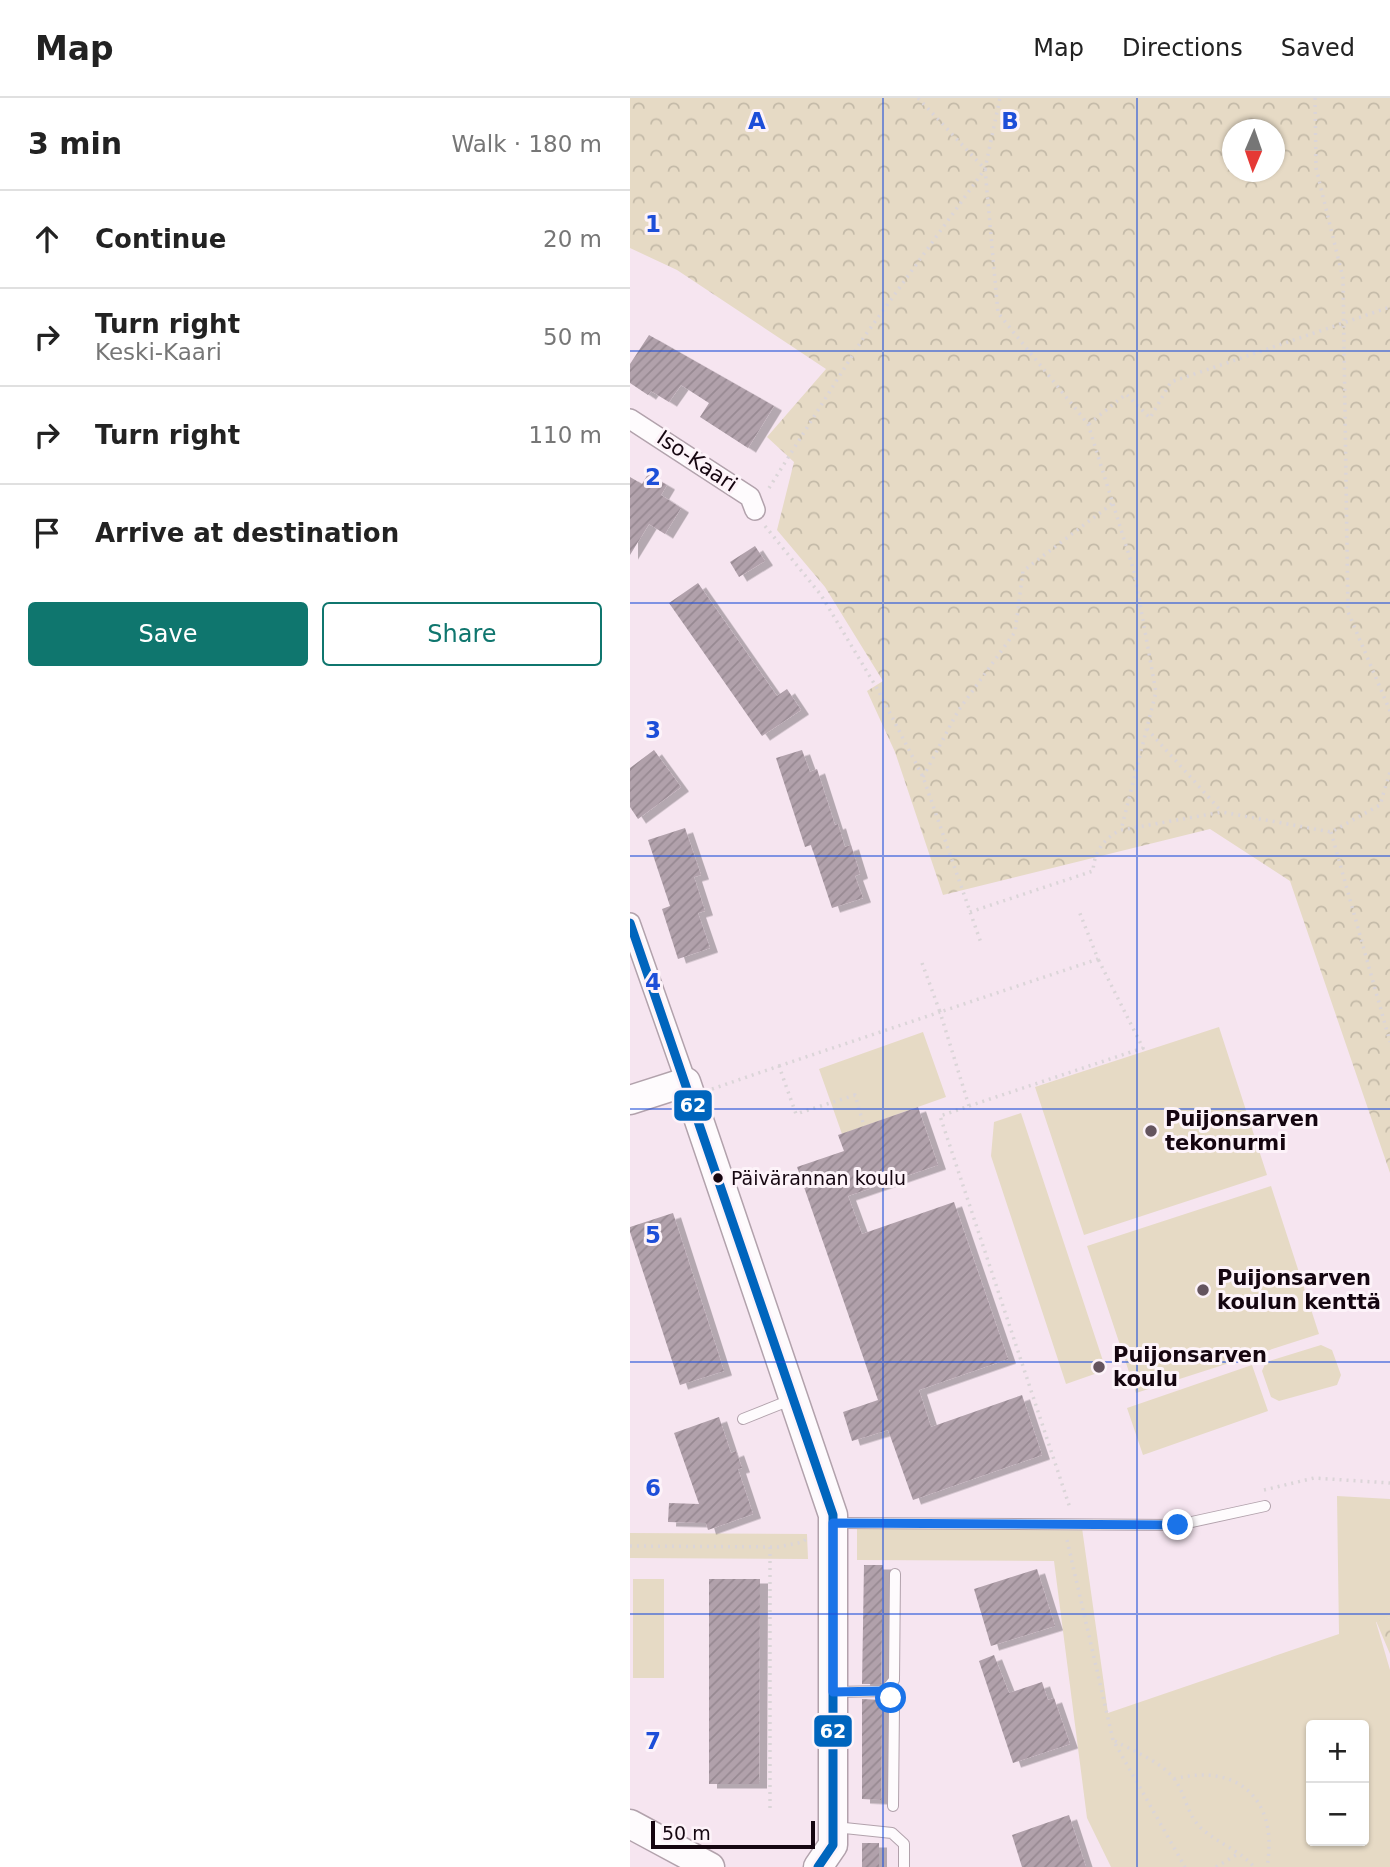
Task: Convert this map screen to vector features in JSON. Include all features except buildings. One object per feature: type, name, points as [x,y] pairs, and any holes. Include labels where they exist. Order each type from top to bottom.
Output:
[{"type":"street","name":"Iso-Kaari","points":[[630,419],[750,497],[755,510]]},
{"type":"street","points":[[630,923],[698,1086],[793,1399],[833,1519],[833,1845],[818,1867]]},
{"type":"street","points":[[630,1100],[698,1086]]},
{"type":"street","points":[[630,1824],[710,1867]]},
{"type":"lane","points":[[743,1419],[793,1399]]},
{"type":"lane","points":[[833,1519],[1178,1525],[1265,1506]]},
{"type":"lane","points":[[833,1692],[885,1691],[894,1680],[895,1574]]},
{"type":"lane","points":[[885,1691],[894,1705],[893,1806]]},
{"type":"lane","points":[[833,1827],[892,1833],[904,1844],[904,1867]]},
{"type":"path","points":[[918,98],[985,169]]},
{"type":"path","points":[[1000,98],[985,169],[998,313],[1088,424],[1134,571],[1156,692],[1121,830]]},
{"type":"path","points":[[1315,98],[1316,168],[1343,278],[1348,612],[1390,711]]},
{"type":"path","points":[[981,943],[923,777],[878,690],[821,595],[755,510],[864,337],[985,169]]},
{"type":"path","points":[[1088,424],[1126,394],[1150,418],[1171,382],[1390,307]]},
{"type":"path","points":[[923,777],[958,711],[1015,632],[1023,570],[1113,503]]},
{"type":"path","points":[[1147,729],[1222,812]]},
{"type":"path","points":[[970,912],[1093,871],[1098,850],[1110,835],[1121,830],[1222,812],[1331,832],[1380,805],[1390,772]]},
{"type":"path","points":[[1331,832],[1390,1042]]},
{"type":"path","points":[[1073,1514],[940,1116],[1143,1048],[1098,959],[1079,911]]},
{"type":"path","points":[[698,1086],[779,1066],[1098,959]]},
{"type":"path","points":[[922,963],[969,1106]]},
{"type":"path","points":[[779,1066],[796,1114],[855,1095],[864,1126]]},
{"type":"path","points":[[630,1546],[770,1547],[803,1542],[833,1519]]},
{"type":"path","points":[[1063,1524],[1113,1741],[1185,1867]]},
{"type":"path","points":[[770,1547],[770,1810]]},
{"type":"path","points":[[1113,1741],[1154,1762],[1174,1779],[1194,1820],[1203,1830],[1254,1867]]},
{"type":"path","points":[[1174,1779],[1215,1775],[1244,1785],[1264,1818],[1269,1839],[1267,1867]]},
{"type":"path","points":[[1216,1867],[1238,1853]]},
{"type":"green space","points":[[630,98],[1390,98],[1390,1173],[1290,881],[1210,829],[943,895],[895,752],[867,691],[883,681],[825,587],[777,530],[794,462],[767,437],[826,369],[677,270],[630,248]]},
{"type":"green space","name":"Puijonsarven tekonurmi","points":[[1219,1027],[1267,1175],[1084,1235],[1035,1087]]},
{"type":"green space","points":[[923,1032],[946,1097],[842,1134],[819,1069]]},
{"type":"green space","points":[[1021,1113],[1106,1370],[1066,1384],[991,1156],[994,1122]]},
{"type":"green space","name":"Puijonsarven koulun kenttä","points":[[1271,1186],[1319,1334],[1136,1393],[1087,1246]]},
{"type":"green space","points":[[1321,1345],[1332,1350],[1341,1375],[1337,1385],[1279,1401],[1271,1397],[1262,1371],[1266,1362]]},
{"type":"green space","points":[[1252,1365],[1268,1411],[1143,1455],[1127,1408]]},
{"type":"green space","points":[[1337,1496],[1390,1499],[1390,1617],[1376,1622],[1390,1670],[1390,1867],[1111,1867],[1087,1818],[1054,1561],[857,1560],[857,1527],[1082,1528],[1108,1713],[1339,1634]]},
{"type":"green space","points":[[630,1533],[807,1534],[808,1559],[630,1558]]},
{"type":"green space","points":[[633,1579],[664,1579],[664,1678],[633,1678]]},
{"type":"green space","points":[[1390,1617],[1390,1654],[1376,1621]]},
{"type":"transit line","name":"62","points":[[630,923],[833,1515],[833,1845],[818,1867]]},
{"type":"place","name":"Puijonsarven tekonurmi","points":[[1151,1131]]},
{"type":"place","name":"Päivärannan koulu","points":[[718,1178]]},
{"type":"place","name":"Puijonsarven koulun kenttä","points":[[1203,1290]]},
{"type":"place","name":"Puijonsarven koulu","points":[[1099,1367]]},
{"type":"route","points":[[891,1698],[885,1691],[833,1692],[833,1523],[1178,1525]]}]
